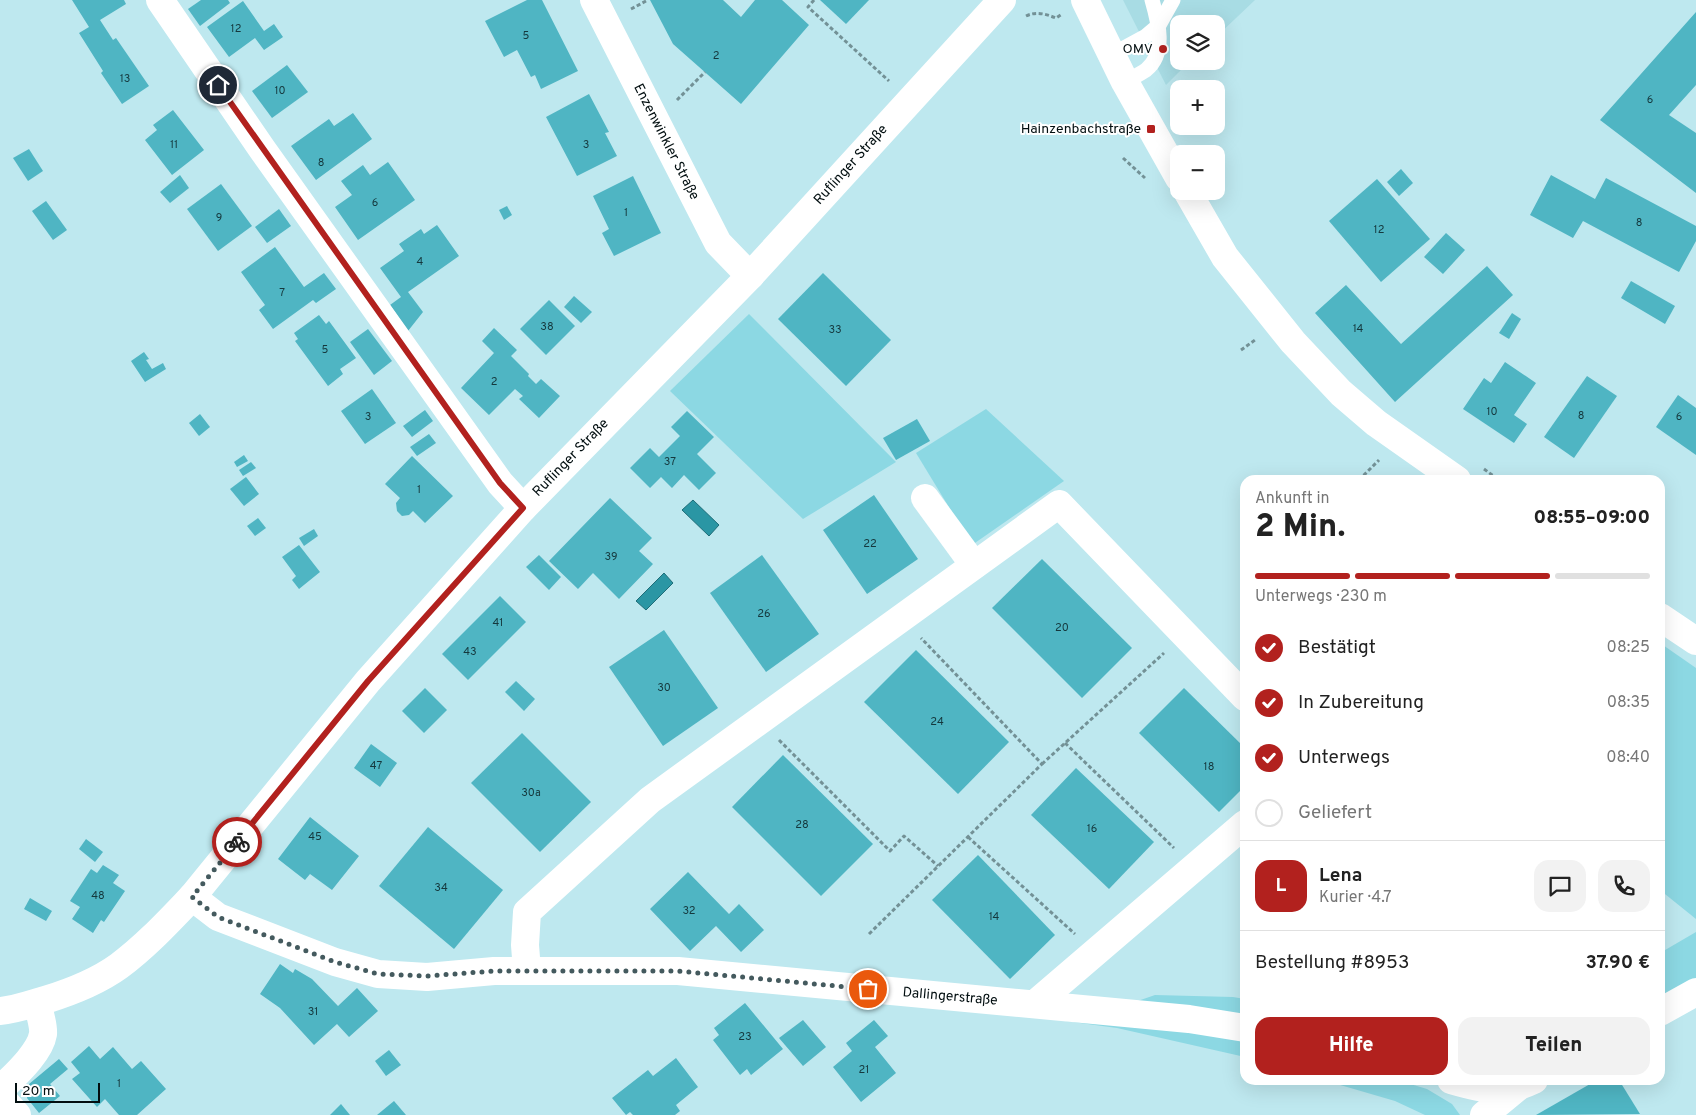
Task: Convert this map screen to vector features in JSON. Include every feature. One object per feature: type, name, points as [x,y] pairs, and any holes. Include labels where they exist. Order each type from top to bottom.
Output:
[{"type":"street","points":[[160,0],[262,149],[483,460],[500,483],[523,508]]},
{"type":"street","name":"Enzenwinkler Straße","points":[[594,0],[718,244],[750,276]]},
{"type":"street","name":"Ruflinger Straße","points":[[0,1011],[64,994],[92,982],[119,966],[153,937],[192,897],[368,681],[523,508],[750,276],[1002,0]]},
{"type":"street","points":[[1085,0],[1125,82],[1170,162]]},
{"type":"street","points":[[1192,200],[1225,257],[1258,301],[1293,342],[1341,393],[1376,423],[1450,475]]},
{"type":"street","points":[[925,498],[974,565]]},
{"type":"street","points":[[527,971],[525,945],[527,912],[650,800],[1058,504],[1240,692]]},
{"type":"street","points":[[1665,620],[1696,642]]},
{"type":"street","points":[[1035,1004],[1240,828]]},
{"type":"street","name":"Dallingerstraße","points":[[192,897],[218,917],[335,962],[378,974],[427,976],[494,971],[678,971],[1189,1019],[1240,1027]]},
{"type":"street","points":[[1665,1009],[1696,992]]},
{"type":"street","points":[[0,1090],[35,1050],[43,1033],[37,1002]]},
{"type":"street","points":[[1468,1085],[1496,1090],[1521,1085]]},
{"type":"street","points":[[1484,1115],[1525,1085]]},
{"type":"street","points":[[0,1096],[17,1115]]},
{"type":"lane","points":[[1125,82],[1146,69],[1153,61],[1159,41],[1159,25],[1152,0]]},
{"type":"lane","points":[[1112,55],[1146,36],[1159,25],[1173,0]]},
{"type":"path","points":[[624,13],[648,0]]},
{"type":"path","points":[[814,0],[808,7],[892,83]]},
{"type":"path","points":[[672,106],[705,72]]},
{"type":"path","points":[[1483,469],[1492,475]]},
{"type":"path","points":[[901,618],[1042,764]]},
{"type":"path","points":[[869,934],[1064,743],[1185,635]]},
{"type":"path","points":[[760,720],[890,851],[904,836],[938,866]]},
{"type":"path","points":[[1064,743],[1194,868]]},
{"type":"path","points":[[968,837],[1095,953]]},
{"type":"shaded area","name":"OMV","points":[[1123,0],[1255,0],[1225,28],[1225,15],[1170,15],[1170,70],[1181,70],[1166,85]]},
{"type":"shaded area","points":[[749,314],[896,462],[803,519],[670,391]]},
{"type":"shaded area","points":[[986,409],[1064,481],[972,545],[916,453]]},
{"type":"shaded area","points":[[693,500],[719,525],[709,536],[682,510]]},
{"type":"shaded area","points":[[664,573],[673,583],[646,610],[636,601]]},
{"type":"shaded area","points":[[1665,646],[1696,668],[1696,919],[1665,894]]},
{"type":"shaded area","points":[[1696,932],[1696,982],[1665,1000],[1665,950]]},
{"type":"shaded area","points":[[1155,995],[1233,997],[1240,998],[1240,1020],[1129,1004]]},
{"type":"shaded area","points":[[1014,1014],[1134,1023],[1240,1040],[1240,1056],[1117,1028]]},
{"type":"shaded area","points":[[1340,1085],[1414,1085],[1427,1089],[1452,1104],[1460,1115],[1425,1115],[1395,1101]]},
{"type":"building","points":[[72,0],[124,0],[126,4],[100,20],[113,40],[116,38],[149,86],[122,104],[101,73],[103,71],[79,33],[89,27]]},
{"type":"building","points":[[201,0],[228,0],[230,3],[200,26],[188,9]]},
{"type":"building","points":[[527,0],[542,0],[578,71],[541,89],[535,75],[531,77],[517,50],[504,57],[485,21]]},
{"type":"building","points":[[650,0],[723,0],[741,17],[755,0],[782,0],[809,25],[741,104],[673,44]]},
{"type":"building","points":[[820,0],[869,0],[846,24]]},
{"type":"building","points":[[243,1],[264,31],[274,24],[283,37],[264,50],[255,38],[229,57],[207,27]]},
{"type":"building","points":[[1696,12],[1696,85],[1669,115],[1696,133],[1696,193],[1600,120]]},
{"type":"building","points":[[287,65],[308,92],[272,118],[252,91]]},
{"type":"building","points":[[589,94],[609,132],[605,133],[617,156],[577,176],[546,117]]},
{"type":"building","points":[[173,110],[204,150],[172,175],[145,140],[157,130],[153,125]]},
{"type":"building","points":[[353,113],[372,139],[316,180],[291,146],[329,119],[334,126]]},
{"type":"building","points":[[29,149],[43,171],[28,181],[13,158]]},
{"type":"building","points":[[388,162],[415,200],[358,240],[335,207],[352,195],[341,181],[363,165],[370,175]]},
{"type":"building","points":[[1401,169],[1413,183],[1399,196],[1387,182]]},
{"type":"building","points":[[180,175],[189,188],[170,203],[160,192]]},
{"type":"building","points":[[1551,175],[1595,199],[1606,178],[1696,226],[1696,241],[1679,272],[1583,221],[1573,238],[1530,215]]},
{"type":"building","points":[[633,176],[661,233],[614,256],[602,233],[609,229],[593,196]]},
{"type":"building","points":[[1377,179],[1430,239],[1381,282],[1329,221]]},
{"type":"building","points":[[221,184],[252,226],[218,251],[187,209]]},
{"type":"building","points":[[46,201],[67,230],[53,240],[32,211]]},
{"type":"building","points":[[507,206],[512,215],[504,220],[499,210]]},
{"type":"building","points":[[279,209],[291,226],[267,243],[255,227]]},
{"type":"building","points":[[437,225],[459,256],[408,292],[423,312],[408,331],[390,305],[401,297],[380,268],[404,251],[399,244],[421,229],[424,234]]},
{"type":"building","points":[[1446,233],[1465,250],[1443,274],[1424,257]]},
{"type":"building","points":[[275,247],[304,287],[324,273],[336,289],[316,303],[313,300],[273,329],[259,310],[265,305],[241,272]]},
{"type":"building","points":[[1487,266],[1513,295],[1395,402],[1315,313],[1346,285],[1401,344]]},
{"type":"building","points":[[823,273],[891,340],[846,386],[778,319]]},
{"type":"building","points":[[1631,281],[1675,306],[1665,324],[1621,298]]},
{"type":"building","points":[[574,296],[592,312],[581,323],[564,307]]},
{"type":"building","points":[[549,300],[575,326],[546,355],[520,329]]},
{"type":"building","points":[[1512,313],[1521,319],[1509,339],[1499,333]]},
{"type":"building","points":[[319,315],[326,324],[329,321],[356,358],[340,369],[343,374],[328,386],[295,341],[298,339],[294,333]]},
{"type":"building","points":[[494,328],[517,350],[511,356],[529,374],[528,376],[536,384],[541,379],[560,396],[539,418],[519,399],[523,396],[515,389],[489,415],[461,388],[494,353],[482,341]]},
{"type":"building","points":[[368,329],[392,361],[374,375],[350,342]]},
{"type":"building","points":[[144,352],[149,359],[146,360],[152,369],[163,363],[166,369],[145,382],[131,361]]},
{"type":"building","points":[[1505,362],[1536,383],[1514,415],[1527,424],[1514,443],[1463,409],[1484,378],[1491,383]]},
{"type":"building","points":[[1587,376],[1617,396],[1574,458],[1544,437]]},
{"type":"building","points":[[372,389],[396,423],[365,444],[341,411]]},
{"type":"building","points":[[1678,395],[1696,408],[1696,455],[1656,427]]},
{"type":"building","points":[[425,410],[433,421],[412,437],[403,426]]},
{"type":"building","points":[[687,411],[714,437],[697,454],[716,473],[699,490],[684,475],[672,488],[661,477],[650,488],[630,468],[650,448],[659,457],[680,436],[671,427]]},
{"type":"building","points":[[200,414],[210,427],[199,436],[189,423]]},
{"type":"building","points":[[917,419],[930,441],[896,460],[883,438]]},
{"type":"building","points":[[429,434],[436,443],[417,456],[410,447]]},
{"type":"building","points":[[244,455],[248,461],[237,467],[234,462]]},
{"type":"building","points":[[412,456],[453,496],[425,523],[413,511],[409,515],[402,516],[397,511],[396,503],[400,498],[385,484]]},
{"type":"building","points":[[251,462],[256,468],[243,476],[239,470]]},
{"type":"building","points":[[246,477],[259,494],[244,506],[230,489]]},
{"type":"building","points":[[874,495],[918,559],[867,594],[823,530]]},
{"type":"building","points":[[610,498],[652,538],[639,551],[653,564],[619,599],[593,573],[578,589],[549,561]]},
{"type":"building","points":[[258,518],[266,528],[255,536],[247,526]]},
{"type":"building","points":[[314,529],[318,536],[304,546],[299,538]]},
{"type":"building","points":[[299,545],[320,572],[299,589],[292,580],[296,576],[282,557]]},
{"type":"building","points":[[539,555],[561,577],[549,590],[526,567]]},
{"type":"building","points":[[762,555],[819,634],[766,672],[710,593]]},
{"type":"building","points":[[1042,559],[1132,648],[1082,698],[992,608]]},
{"type":"building","points":[[500,596],[526,622],[468,680],[442,654]]},
{"type":"building","points":[[664,630],[718,708],[663,746],[609,667]]},
{"type":"building","points":[[916,650],[1009,742],[958,794],[864,702]]},
{"type":"building","points":[[516,681],[535,699],[524,711],[505,692]]},
{"type":"building","points":[[425,688],[447,710],[424,733],[402,711]]},
{"type":"building","points":[[1184,688],[1240,743],[1240,791],[1219,812],[1139,733]]},
{"type":"building","points":[[522,733],[591,802],[540,852],[471,783]]},
{"type":"building","points":[[371,744],[397,763],[380,787],[354,768]]},
{"type":"building","points":[[783,755],[873,844],[821,896],[732,807]]},
{"type":"building","points":[[1076,768],[1154,842],[1109,889],[1031,815]]},
{"type":"building","points":[[310,817],[359,856],[332,890],[310,874],[305,880],[278,859]]},
{"type":"building","points":[[428,827],[503,890],[454,949],[379,886]]},
{"type":"building","points":[[86,839],[103,852],[95,862],[79,849]]},
{"type":"building","points":[[978,855],[1055,935],[1010,979],[932,900]]},
{"type":"building","points":[[103,865],[119,875],[113,883],[125,891],[104,922],[101,920],[93,933],[72,919],[80,907],[70,901],[91,869],[97,873]]},
{"type":"building","points":[[688,872],[729,914],[739,904],[764,930],[741,952],[716,926],[690,951],[650,909]]},
{"type":"building","points":[[30,898],[52,911],[46,921],[24,909]]},
{"type":"building","points":[[280,964],[293,973],[295,969],[312,979],[338,1006],[357,988],[378,1011],[349,1037],[337,1024],[314,1045],[280,1008],[260,994]]},
{"type":"building","points":[[745,1003],[783,1049],[751,1075],[747,1069],[740,1075],[713,1040],[719,1035],[714,1028]]},
{"type":"building","points":[[803,1020],[826,1047],[803,1066],[779,1038]]},
{"type":"building","points":[[874,1020],[888,1036],[875,1047],[896,1073],[861,1102],[833,1067],[852,1051],[846,1043]]},
{"type":"building","points":[[89,1046],[100,1059],[113,1047],[132,1069],[141,1061],[166,1089],[137,1115],[119,1115],[105,1099],[97,1107],[72,1079],[80,1073],[71,1062]]},
{"type":"building","points":[[389,1050],[401,1065],[386,1076],[375,1061]]},
{"type":"building","points":[[676,1058],[698,1087],[676,1105],[680,1111],[675,1115],[633,1115],[630,1112],[626,1115],[612,1098],[648,1070],[653,1076]]},
{"type":"building","points":[[59,1059],[68,1069],[50,1084],[60,1096],[39,1113],[27,1098],[29,1084]]},
{"type":"building","points":[[1588,1085],[1622,1085],[1640,1114],[1536,1115]]},
{"type":"building","points":[[394,1101],[406,1115],[377,1115]]},
{"type":"building","points":[[341,1104],[350,1115],[330,1115]]},
{"type":"way so far","points":[[237,842],[192,897],[218,917],[335,962],[378,974],[427,976],[494,971],[678,971],[868,989]]},
{"type":"place","name":"OMV","points":[[1163,49]]},
{"type":"place","name":"Hainzenbachstraße","points":[[1151,129]]},
{"type":"route","points":[[218,85],[500,483],[523,508],[368,681],[237,842]]}]
